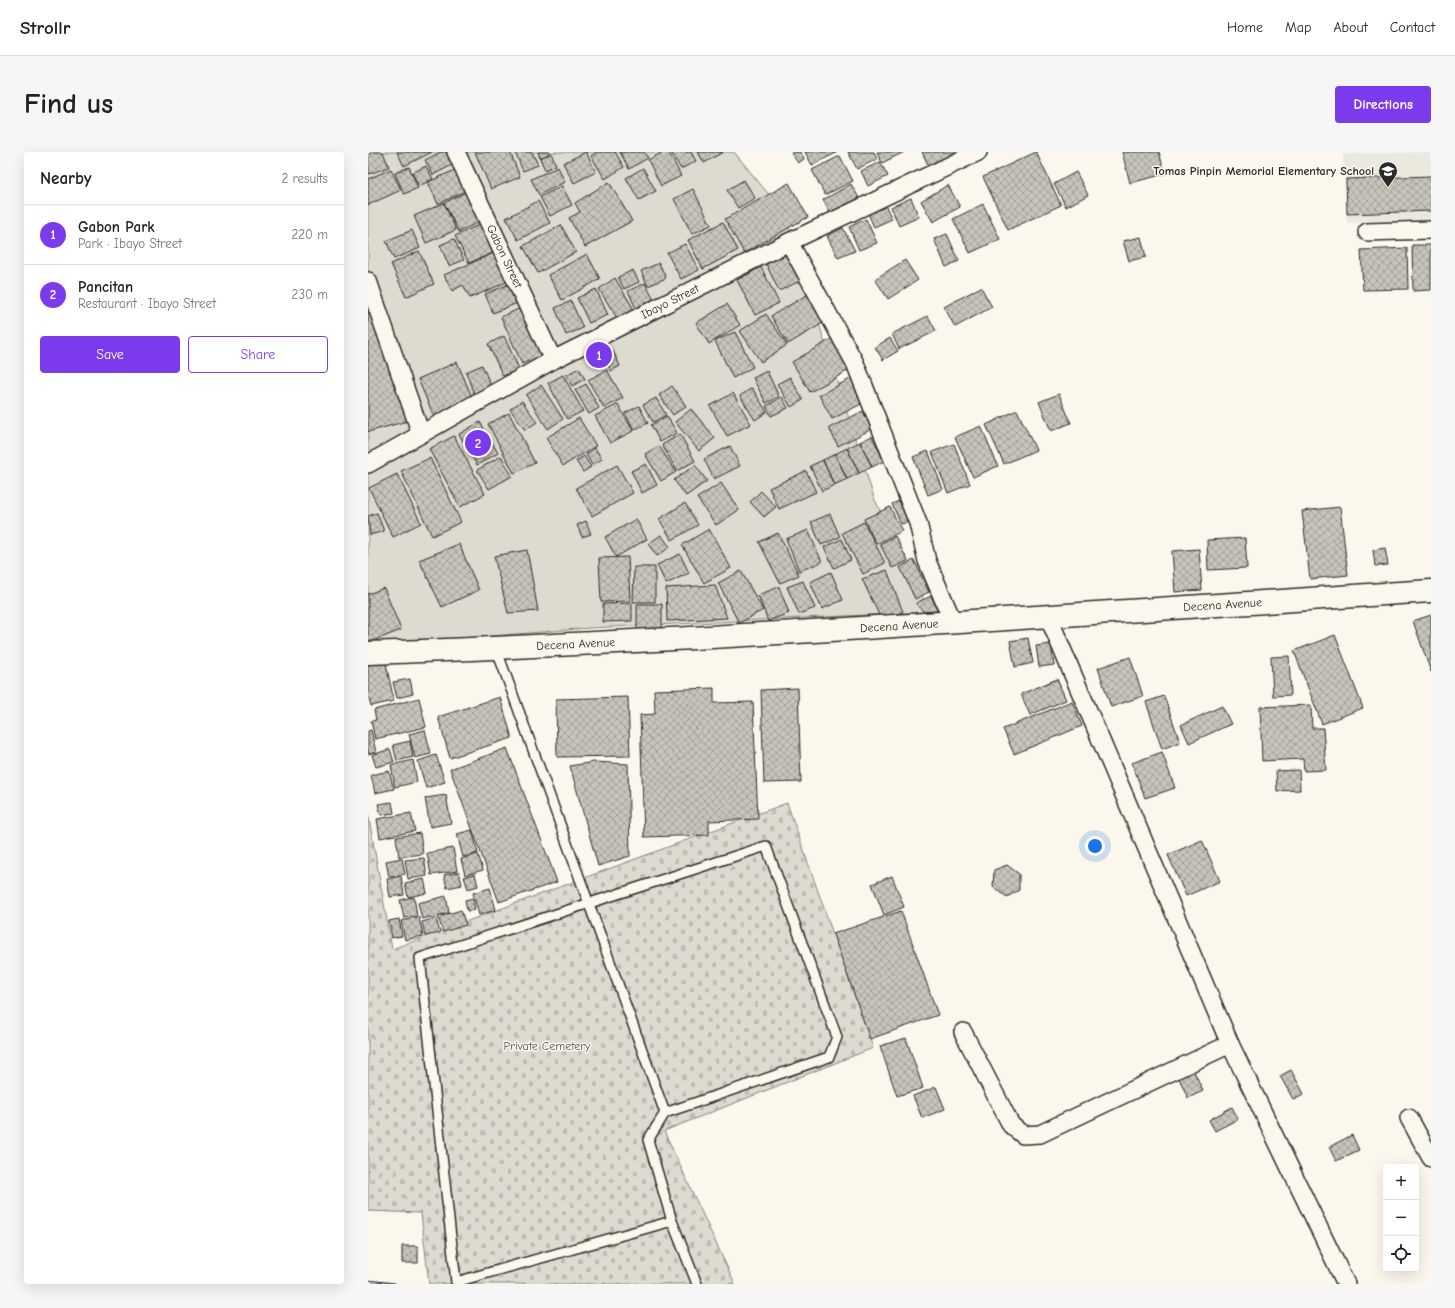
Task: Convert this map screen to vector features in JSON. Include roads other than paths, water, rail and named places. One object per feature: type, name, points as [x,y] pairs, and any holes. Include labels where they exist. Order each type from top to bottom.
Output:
[{"type":"main road","name":"Decena Avenue","points":[[368,653],[496,648],[954,622],[1431,591]]},
{"type":"street","name":"Gabon Street","points":[[456,152],[553,360]]},
{"type":"street","name":"Ibayo Street","points":[[368,464],[553,360],[789,242],[978,152]]},
{"type":"street","points":[[1367,232],[1431,230]]},
{"type":"street","points":[[789,242],[855,363],[918,523],[927,561],[954,622]]},
{"type":"street","points":[[368,281],[420,434]]},
{"type":"street","points":[[1048,616],[1230,1044],[1346,1284]]},
{"type":"street","points":[[963,1032],[1011,1125],[1023,1135],[1040,1134],[1230,1044]]},
{"type":"street","points":[[1409,1118],[1431,1158]]},
{"type":"lane","points":[[496,648],[665,1113]]},
{"type":"lane","points":[[672,1221],[456,1283],[420,958],[766,846],[837,1037],[829,1057],[665,1113],[648,1140],[672,1221],[697,1284]]},
{"type":"place","name":"Tomas Pinpin Memorial Elementary School","points":[[1388,188]]},
{"type":"place","name":"Gabon Park","points":[[599,355]]},
{"type":"place","name":"Pancitan","points":[[478,443]]},
{"type":"park label","name":"Private Cemetery","points":[[547,1046]]}]
